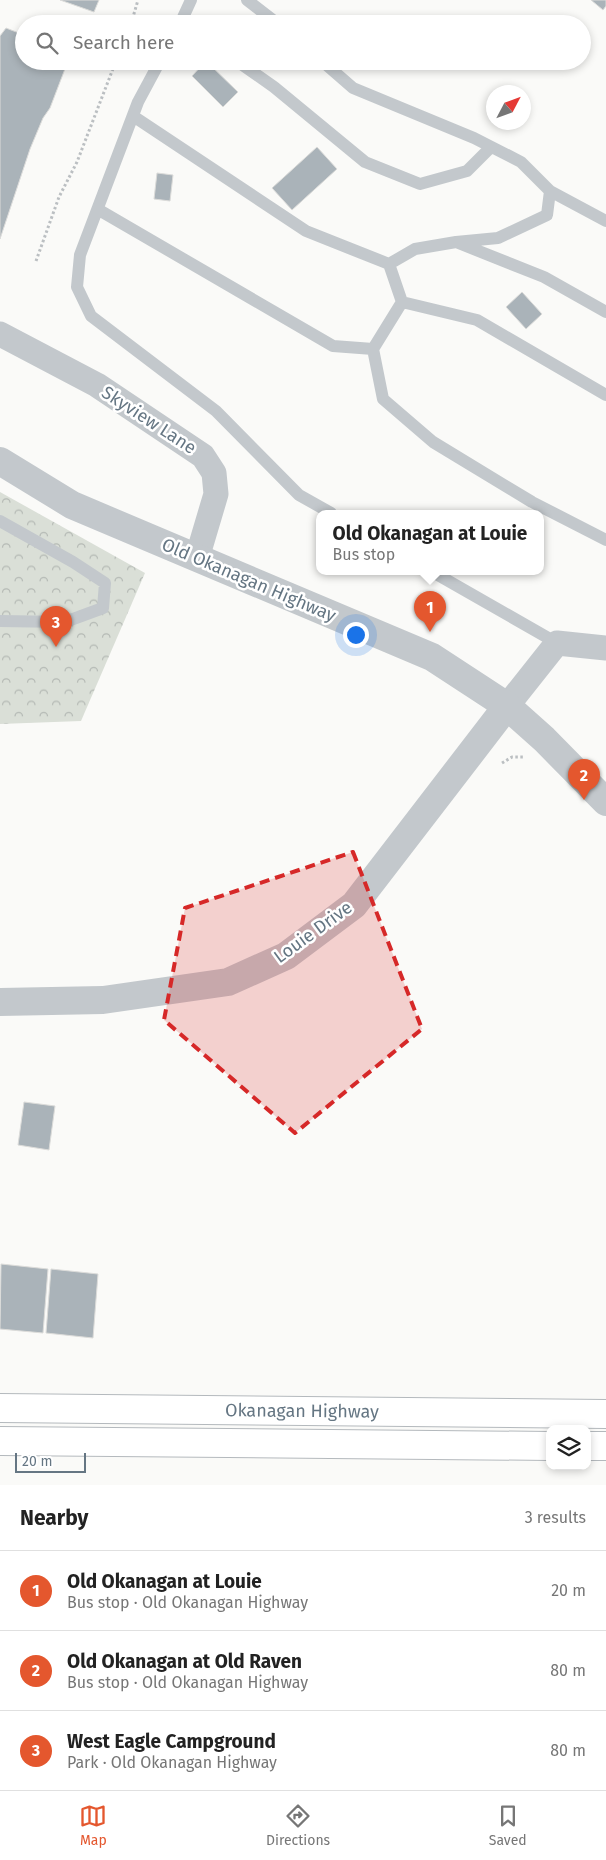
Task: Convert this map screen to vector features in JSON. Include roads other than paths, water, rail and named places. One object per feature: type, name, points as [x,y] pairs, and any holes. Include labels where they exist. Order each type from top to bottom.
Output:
[{"type":"highway","name":"Okanagan Highway","points":[[0,1408],[606,1414]]},
{"type":"highway","name":"Okanagan Highway","points":[[0,1441],[546,1446]]},
{"type":"highway","points":[[591,1446],[606,1446]]},
{"type":"street","name":"Skyview Lane","points":[[0,334],[97,385],[203,456],[214,474],[216,494],[198,558]]},
{"type":"street","name":"Old Okanagan Highway","points":[[0,461],[72,505],[432,657],[507,706],[544,739],[606,802]]},
{"type":"street","points":[[507,706],[557,643],[606,648]]},
{"type":"street","name":"Louie Drive","points":[[0,1002],[104,1000],[228,982],[286,956],[354,905],[507,706]]},
{"type":"lane","points":[[184,15],[191,0]]},
{"type":"lane","points":[[247,0],[266,15]]},
{"type":"lane","points":[[156,70],[133,116],[99,210],[80,255],[77,287],[91,316],[216,411],[299,495],[326,510]]},
{"type":"lane","points":[[250,70],[274,87],[365,162],[420,184],[467,171],[492,147]]},
{"type":"lane","points":[[332,70],[353,88],[492,147],[521,162],[550,191],[606,221]]},
{"type":"lane","points":[[133,116],[306,231],[388,264],[402,302]]},
{"type":"lane","points":[[388,264],[415,249],[456,242],[498,238],[547,215],[550,191]]},
{"type":"lane","points":[[99,210],[333,346],[373,349]]},
{"type":"lane","points":[[456,242],[544,277],[606,312]]},
{"type":"lane","points":[[402,302],[373,349],[383,399],[433,442],[532,502],[606,540]]},
{"type":"lane","points":[[402,302],[477,320],[606,395]]},
{"type":"lane","points":[[0,521],[73,562],[105,583],[103,608],[65,622],[0,620]]},
{"type":"lane","points":[[438,575],[557,643]]},
{"type":"place","name":"Old Okanagan at Louie","points":[[430,632]]},
{"type":"place","name":"West Eagle Campground","points":[[56,647]]},
{"type":"place","name":"Old Okanagan at Old Raven","points":[[584,800]]}]
